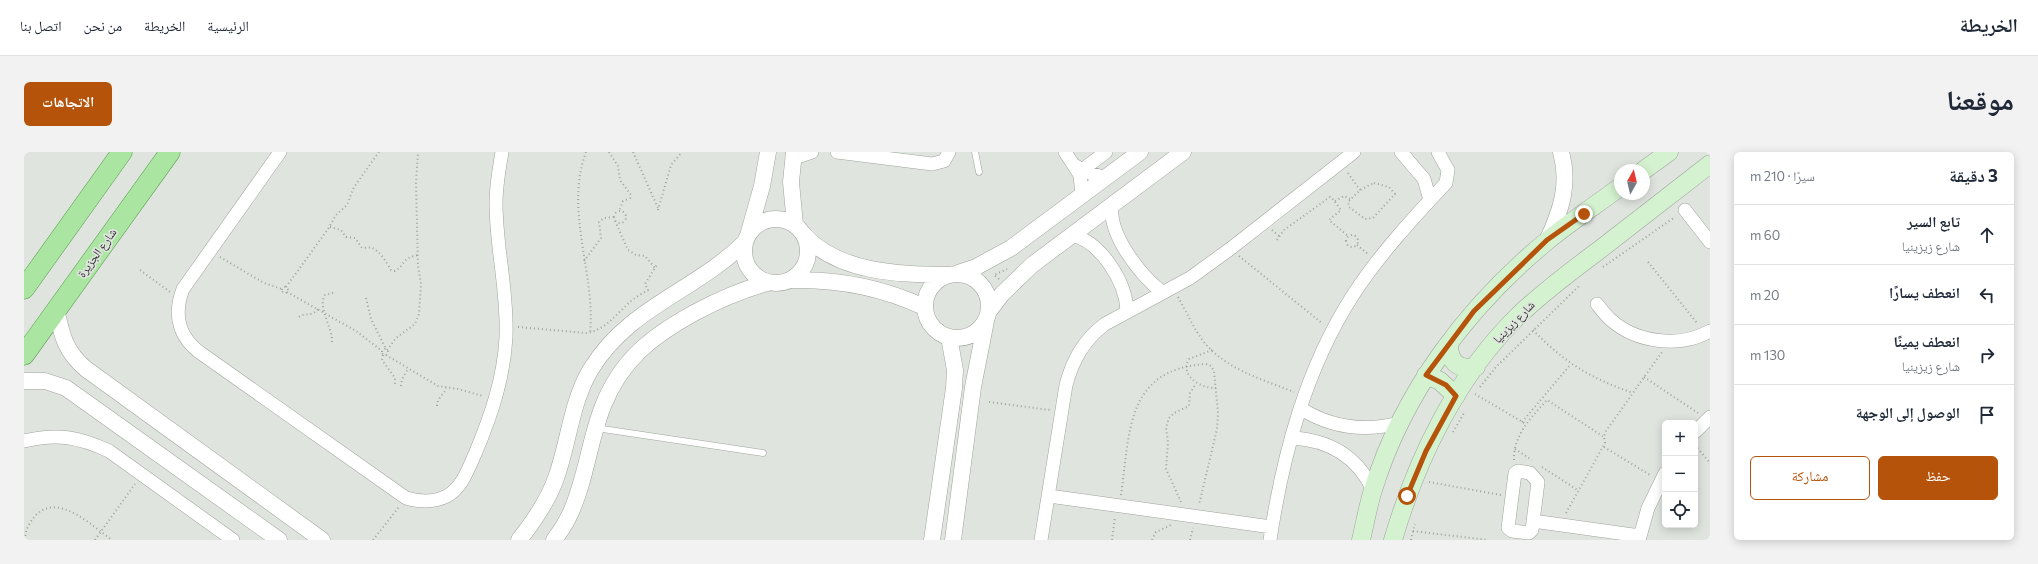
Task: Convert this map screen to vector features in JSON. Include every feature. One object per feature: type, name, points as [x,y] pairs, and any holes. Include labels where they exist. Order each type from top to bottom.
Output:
[{"type":"main road","points":[[24,289],[122,152]]},
{"type":"main road","name":"شارع الجزيرة","points":[[24,355],[170,152]]},
{"type":"main road","points":[[1650,166],[1669,152]]},
{"type":"main road","name":"شارع زيزينيا","points":[[1393,540],[1402,508],[1426,451],[1465,401],[1476,367],[1494,342],[1518,316],[1546,290],[1710,164]]},
{"type":"main road","points":[[1361,540],[1373,490],[1400,423],[1426,375],[1449,343],[1474,311],[1547,240],[1614,192]]},
{"type":"main road","points":[[1449,343],[1449,353],[1453,361],[1464,367],[1476,367]]},
{"type":"main road","points":[[1426,375],[1446,385],[1465,401]]},
{"type":"street","points":[[280,152],[183,289],[179,298],[178,309],[181,330],[193,348],[406,498],[420,502],[434,501],[448,495],[459,486],[478,446],[496,400],[504,352],[506,326],[496,204],[497,180],[502,152]]},
{"type":"street","points":[[767,283],[756,277],[747,268],[743,256],[746,237],[762,186],[768,152]]},
{"type":"street","points":[[792,280],[802,271],[807,260],[808,247],[800,230],[792,197],[794,155],[812,152]]},
{"type":"street","points":[[837,152],[932,164],[944,161],[949,152]]},
{"type":"street","points":[[1065,152],[1079,168],[1082,180],[1082,195]]},
{"type":"street","points":[[1079,168],[1106,152]]},
{"type":"street","points":[[1140,152],[1011,248],[982,264],[938,279],[930,287],[924,307],[932,326],[940,333],[950,337],[960,338],[979,330],[987,316],[1016,278],[1183,152]]},
{"type":"street","points":[[1041,540],[1066,385],[1071,365],[1081,348],[1094,333],[1127,311],[1190,278],[1230,249],[1354,152]]},
{"type":"street","points":[[1401,152],[1424,179],[1430,200]]},
{"type":"street","points":[[1270,540],[1292,438],[1304,395],[1333,332],[1365,278],[1446,183],[1448,176],[1446,164],[1438,152]]},
{"type":"street","points":[[1547,240],[1560,214],[1566,187],[1564,162],[1561,152]]},
{"type":"street","points":[[1079,168],[1106,178]]},
{"type":"street","points":[[1112,205],[1111,218],[1115,230],[1144,274],[1167,290]]},
{"type":"street","points":[[1685,210],[1710,242]]},
{"type":"street","points":[[519,540],[533,522],[546,501],[556,478],[580,390],[591,369],[605,350],[638,316],[718,266],[759,223],[771,219],[784,220],[800,230],[824,253],[849,263],[891,272],[952,274],[973,278],[985,289],[989,300],[987,316],[973,387],[953,540]]},
{"type":"street","points":[[1072,235],[1090,242],[1109,265],[1124,290],[1127,311]]},
{"type":"street","points":[[554,540],[570,515],[602,407],[611,387],[623,369],[654,337],[718,300],[750,287],[767,283],[780,284],[792,280],[831,280],[870,287],[906,299],[924,307]]},
{"type":"street","points":[[1596,304],[1611,320],[1627,331],[1644,338],[1670,342],[1708,332]]},
{"type":"street","points":[[56,310],[66,347],[75,359],[86,369],[322,540]]},
{"type":"street","points":[[932,540],[954,388],[955,370],[950,337]]},
{"type":"street","points":[[24,381],[45,381],[66,388],[279,540]]},
{"type":"street","points":[[1300,408],[1320,419],[1342,426],[1365,429],[1400,423]]},
{"type":"street","points":[[1698,429],[1709,418]]},
{"type":"street","points":[[24,441],[42,437],[66,436],[88,441],[109,451],[233,540]]},
{"type":"street","points":[[1292,438],[1324,443],[1345,454],[1361,470],[1373,490]]},
{"type":"street","points":[[1516,472],[1530,473],[1538,482],[1533,521],[1531,531],[1528,533],[1509,530],[1516,472]]},
{"type":"street","points":[[1533,521],[1639,538],[1648,508],[1662,477]]},
{"type":"street","points":[[1049,496],[1272,527]]},
{"type":"lane","points":[[975,152],[979,163],[979,172]]},
{"type":"lane","points":[[596,428],[763,453]]},
{"type":"path","points":[[282,289],[286,287],[330,227],[336,215],[348,205],[354,187],[379,152]]},
{"type":"path","points":[[382,351],[387,349],[396,338],[415,324],[419,314],[422,284],[419,270],[416,183],[418,152]]},
{"type":"path","points":[[586,152],[581,175],[579,221],[584,261],[591,295],[592,313],[590,333]]},
{"type":"path","points":[[610,152],[618,166],[620,180],[631,195],[630,198],[623,201],[619,211],[615,214],[615,221],[628,250],[636,255],[645,256],[656,268]]},
{"type":"path","points":[[633,152],[658,210],[671,165],[682,152]]},
{"type":"path","points":[[1340,163],[1360,190]]},
{"type":"path","points":[[1379,184],[1389,187],[1395,194],[1373,218],[1369,220],[1361,218],[1349,207],[1348,202],[1360,190],[1369,185],[1379,184]]},
{"type":"path","points":[[1335,201],[1344,196],[1350,199]]},
{"type":"path","points":[[1277,240],[1284,230],[1327,197],[1332,198],[1341,210],[1329,220],[1348,236],[1357,236],[1358,242],[1354,247],[1346,244],[1346,238],[1348,236]]},
{"type":"path","points":[[1598,271],[1685,210]]},
{"type":"path","points":[[615,221],[618,223],[625,221],[625,214],[619,211]]},
{"type":"path","points":[[584,261],[600,242],[599,222],[604,218],[614,217]]},
{"type":"path","points":[[330,227],[340,230],[346,237],[355,238],[362,248],[371,248],[375,250],[383,258],[391,270],[395,271],[399,269],[405,259],[419,254]]},
{"type":"path","points":[[1230,249],[1333,332]]},
{"type":"path","points":[[210,251],[264,283],[282,289],[283,292],[287,292],[300,301],[318,309],[356,331],[385,355],[434,385],[458,389],[496,400]]},
{"type":"path","points":[[1648,262],[1708,332]]},
{"type":"path","points":[[506,326],[590,333],[604,327],[630,301],[648,290],[645,284],[658,263]]},
{"type":"path","points":[[140,270],[179,298]]},
{"type":"path","points":[[1451,435],[1465,401],[1475,394],[1496,367],[1580,285]]},
{"type":"path","points":[[286,287],[287,292]]},
{"type":"path","points":[[1167,290],[1202,339],[1212,350],[1236,368],[1248,374],[1304,395]]},
{"type":"path","points":[[332,342],[331,332],[325,319],[326,314],[323,297],[336,292]]},
{"type":"path","points":[[366,298],[371,319],[387,349],[388,353],[382,360],[395,378],[395,384]]},
{"type":"path","points":[[299,316],[310,315],[318,309]]},
{"type":"path","points":[[1533,330],[1554,351],[1571,364],[1604,383],[1633,393]]},
{"type":"path","points":[[1559,525],[1604,446],[1606,431],[1670,342]]},
{"type":"path","points":[[1212,350],[1189,359],[1188,373],[1196,384],[1209,389],[1216,388]]},
{"type":"path","points":[[1112,540],[1133,416],[1144,392],[1156,380],[1171,371],[1188,366],[1206,364],[1211,366],[1214,371],[1218,413],[1217,429],[1186,515],[1172,525],[1156,532],[1152,540]]},
{"type":"path","points":[[1522,422],[1571,364]]},
{"type":"path","points":[[401,386],[402,379],[408,369]]},
{"type":"path","points":[[1644,377],[1709,418]]},
{"type":"path","points":[[1186,515],[1177,491],[1166,469],[1168,442],[1166,428],[1169,418],[1174,413],[1189,406],[1190,393],[1196,384]]},
{"type":"path","points":[[437,406],[438,399],[446,388]]},
{"type":"path","points":[[1475,394],[1526,424]]},
{"type":"path","points":[[1534,461],[1515,449],[1526,424],[1549,400],[1604,437]]},
{"type":"path","points":[[989,402],[1062,412]]},
{"type":"path","points":[[1604,446],[1662,477]]},
{"type":"path","points":[[1698,449],[1710,463]]},
{"type":"path","points":[[1540,466],[1579,491]]},
{"type":"path","points":[[95,540],[142,475]]},
{"type":"path","points":[[1425,487],[1431,475]]},
{"type":"path","points":[[1428,482],[1512,497]]},
{"type":"path","points":[[373,540],[406,498]]},
{"type":"path","points":[[25,540],[25,533],[30,521],[39,513],[50,508],[63,508],[74,513],[112,540]]},
{"type":"path","points":[[1411,540],[1416,518]]},
{"type":"path","points":[[1413,531],[1488,540]]},
{"type":"route","points":[[1407,496],[1436,430],[1456,396],[1446,385],[1426,375],[1474,311],[1547,240],[1584,214]]}]
